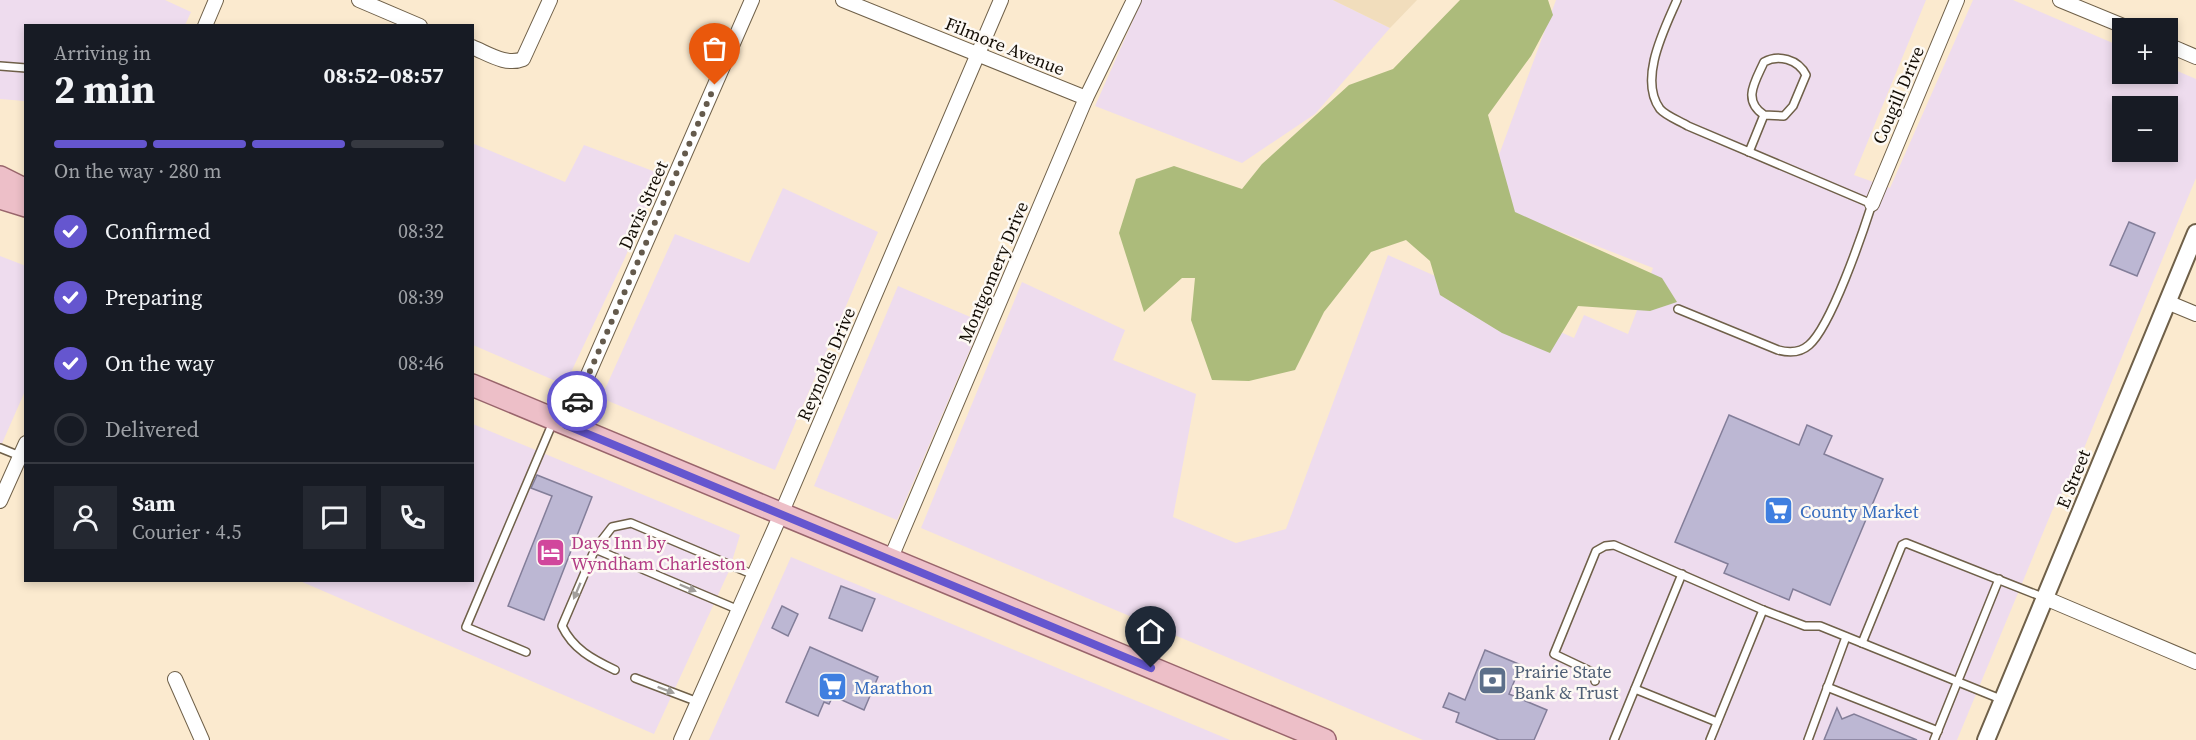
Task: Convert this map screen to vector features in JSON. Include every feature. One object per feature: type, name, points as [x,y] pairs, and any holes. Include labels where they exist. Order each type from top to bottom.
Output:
[{"type":"main road","points":[[0,177],[24,189]]},
{"type":"main road","points":[[0,198],[24,205]]},
{"type":"main road","points":[[474,386],[1325,740]]},
{"type":"street","points":[[206,24],[216,0]]},
{"type":"street","points":[[359,0],[415,24]]},
{"type":"street","points":[[474,48],[505,61],[515,62],[523,58],[550,0]]},
{"type":"street","name":"Davis Street","points":[[560,422],[752,0]]},
{"type":"street","name":"Filmore Avenue","points":[[843,0],[1086,98]]},
{"type":"street","name":"Reynolds Drive","points":[[681,740],[781,514],[1001,0]]},
{"type":"street","name":"Montgomery Drive","points":[[890,560],[1086,98],[1134,0]]},
{"type":"street","name":"Cougill Drive","points":[[1872,204],[1957,0]]},
{"type":"street","points":[[2060,0],[2112,21]]},
{"type":"street","points":[[2178,49],[2196,57]]},
{"type":"street","name":"E Street","points":[[1986,740],[2196,233]]},
{"type":"street","points":[[2167,302],[2196,314]]},
{"type":"street","points":[[0,501],[24,447]]},
{"type":"street","points":[[2045,598],[2196,662]]},
{"type":"street","points":[[176,679],[202,740]]},
{"type":"lane","points":[[1677,0],[1654,55],[1654,94],[1660,109],[1688,126],[1872,204],[1823,327],[1804,349],[1787,352],[1778,350],[1678,309]]},
{"type":"lane","points":[[1779,57],[1798,65],[1806,75],[1793,106],[1784,116],[1764,115],[1752,102],[1751,91],[1764,62],[1779,57]]},
{"type":"lane","points":[[0,66],[24,68]]},
{"type":"lane","points":[[1749,152],[1764,115]]},
{"type":"lane","points":[[526,652],[466,627],[560,422]]},
{"type":"lane","points":[[0,448],[20,456]]},
{"type":"lane","points":[[615,670],[597,661],[570,642],[562,626],[595,549],[612,527],[631,523],[754,575]]},
{"type":"lane","points":[[1862,643],[1902,545],[1905,543],[2045,598]]},
{"type":"lane","points":[[1595,681],[1594,673],[1554,654],[1596,551],[1605,546],[1614,545],[1762,610],[1846,637],[2003,700]]},
{"type":"lane","points":[[595,549],[739,610]]},
{"type":"lane","points":[[1614,740],[1682,574]]},
{"type":"lane","points":[[1934,740],[1999,579]]},
{"type":"lane","points":[[1710,740],[1762,610]]},
{"type":"lane","points":[[1808,740],[1846,637]]},
{"type":"lane","points":[[635,678],[698,702]]},
{"type":"lane","points":[[1827,687],[1938,731]]},
{"type":"lane","points":[[1635,688],[1717,722]]},
{"type":"shaded area","points":[[0,0],[165,0],[191,12],[185,24],[24,24],[24,101],[0,99]]},
{"type":"shaded area","points":[[1142,0],[1333,0],[1390,28],[1315,114],[1242,163],[1095,106]]},
{"type":"shaded area","points":[[1333,0],[1417,0],[1390,28]]},
{"type":"shaded area","points":[[1556,0],[1926,0],[1854,175],[1890,188],[1973,0],[2013,0],[2112,43],[2112,84],[2178,84],[2178,71],[2196,79],[2196,178],[2075,470],[2052,511],[1957,740],[1423,740],[921,528],[1022,282],[1125,330],[1113,360],[1196,394],[1173,517],[1236,543],[1286,529],[1388,255],[1574,338],[1584,315],[1628,334],[1653,268],[1482,201]]},
{"type":"shaded area","points":[[474,144],[565,182],[584,145],[661,174],[624,260],[565,385],[474,345]]},
{"type":"shaded area","points":[[783,188],[878,232],[775,470],[601,398],[675,234],[749,263]]},
{"type":"shaded area","points":[[0,256],[24,265],[24,393],[0,448]]},
{"type":"shaded area","points":[[898,286],[982,322],[897,520],[814,486]]},
{"type":"shaded area","points":[[474,424],[740,535],[729,571],[654,734],[302,582],[474,582]]},
{"type":"shaded area","points":[[791,557],[1144,704],[1230,740],[709,740]]},
{"type":"green space","points":[[1460,0],[1548,0],[1553,15],[1531,56],[1488,115],[1515,212],[1662,278],[1677,302],[1650,311],[1578,306],[1550,353],[1502,333],[1440,295],[1430,261],[1406,240],[1371,252],[1324,312],[1295,370],[1249,381],[1212,380],[1191,320],[1195,278],[1182,278],[1144,312],[1119,233],[1136,179],[1174,166],[1242,189],[1262,164],[1349,85],[1393,69]]},
{"type":"building","points":[[2129,222],[2155,233],[2137,276],[2110,265]]},
{"type":"building","name":"County Market","points":[[1729,415],[1799,445],[1807,425],[1832,436],[1824,454],[1883,479],[1830,605],[1793,589],[1789,600],[1724,573],[1728,564],[1675,542]]},
{"type":"building","name":"Days Inn by Wyndham Charleston","points":[[537,475],[592,497],[544,620],[508,606],[552,496],[531,488]]},
{"type":"building","name":"Marathon","points":[[841,586],[875,599],[862,631],[829,618]]},
{"type":"building","points":[[782,606],[798,614],[788,636],[772,628]]},
{"type":"building","name":"Marathon","points":[[810,647],[878,677],[864,710],[833,696],[829,704],[824,702],[818,716],[786,702]]},
{"type":"building","name":"Prairie State Bank & Trust","points":[[1485,650],[1521,665],[1509,694],[1547,710],[1534,740],[1499,740],[1456,722],[1459,713],[1443,707],[1449,693],[1465,700]]},
{"type":"building","points":[[1837,708],[1842,719],[1854,714],[1917,740],[1824,740]]},
{"type":"way so far","points":[[577,401],[715,85]]},
{"type":"place","name":"County Market","points":[[1779,511]]},
{"type":"place","name":"Days Inn by Wyndham Charleston","points":[[550,552]]},
{"type":"place","name":"Prairie State Bank & Trust","points":[[1493,681]]},
{"type":"place","name":"Marathon","points":[[833,687]]},
{"type":"route","points":[[577,401],[566,425],[1151,668]]}]
